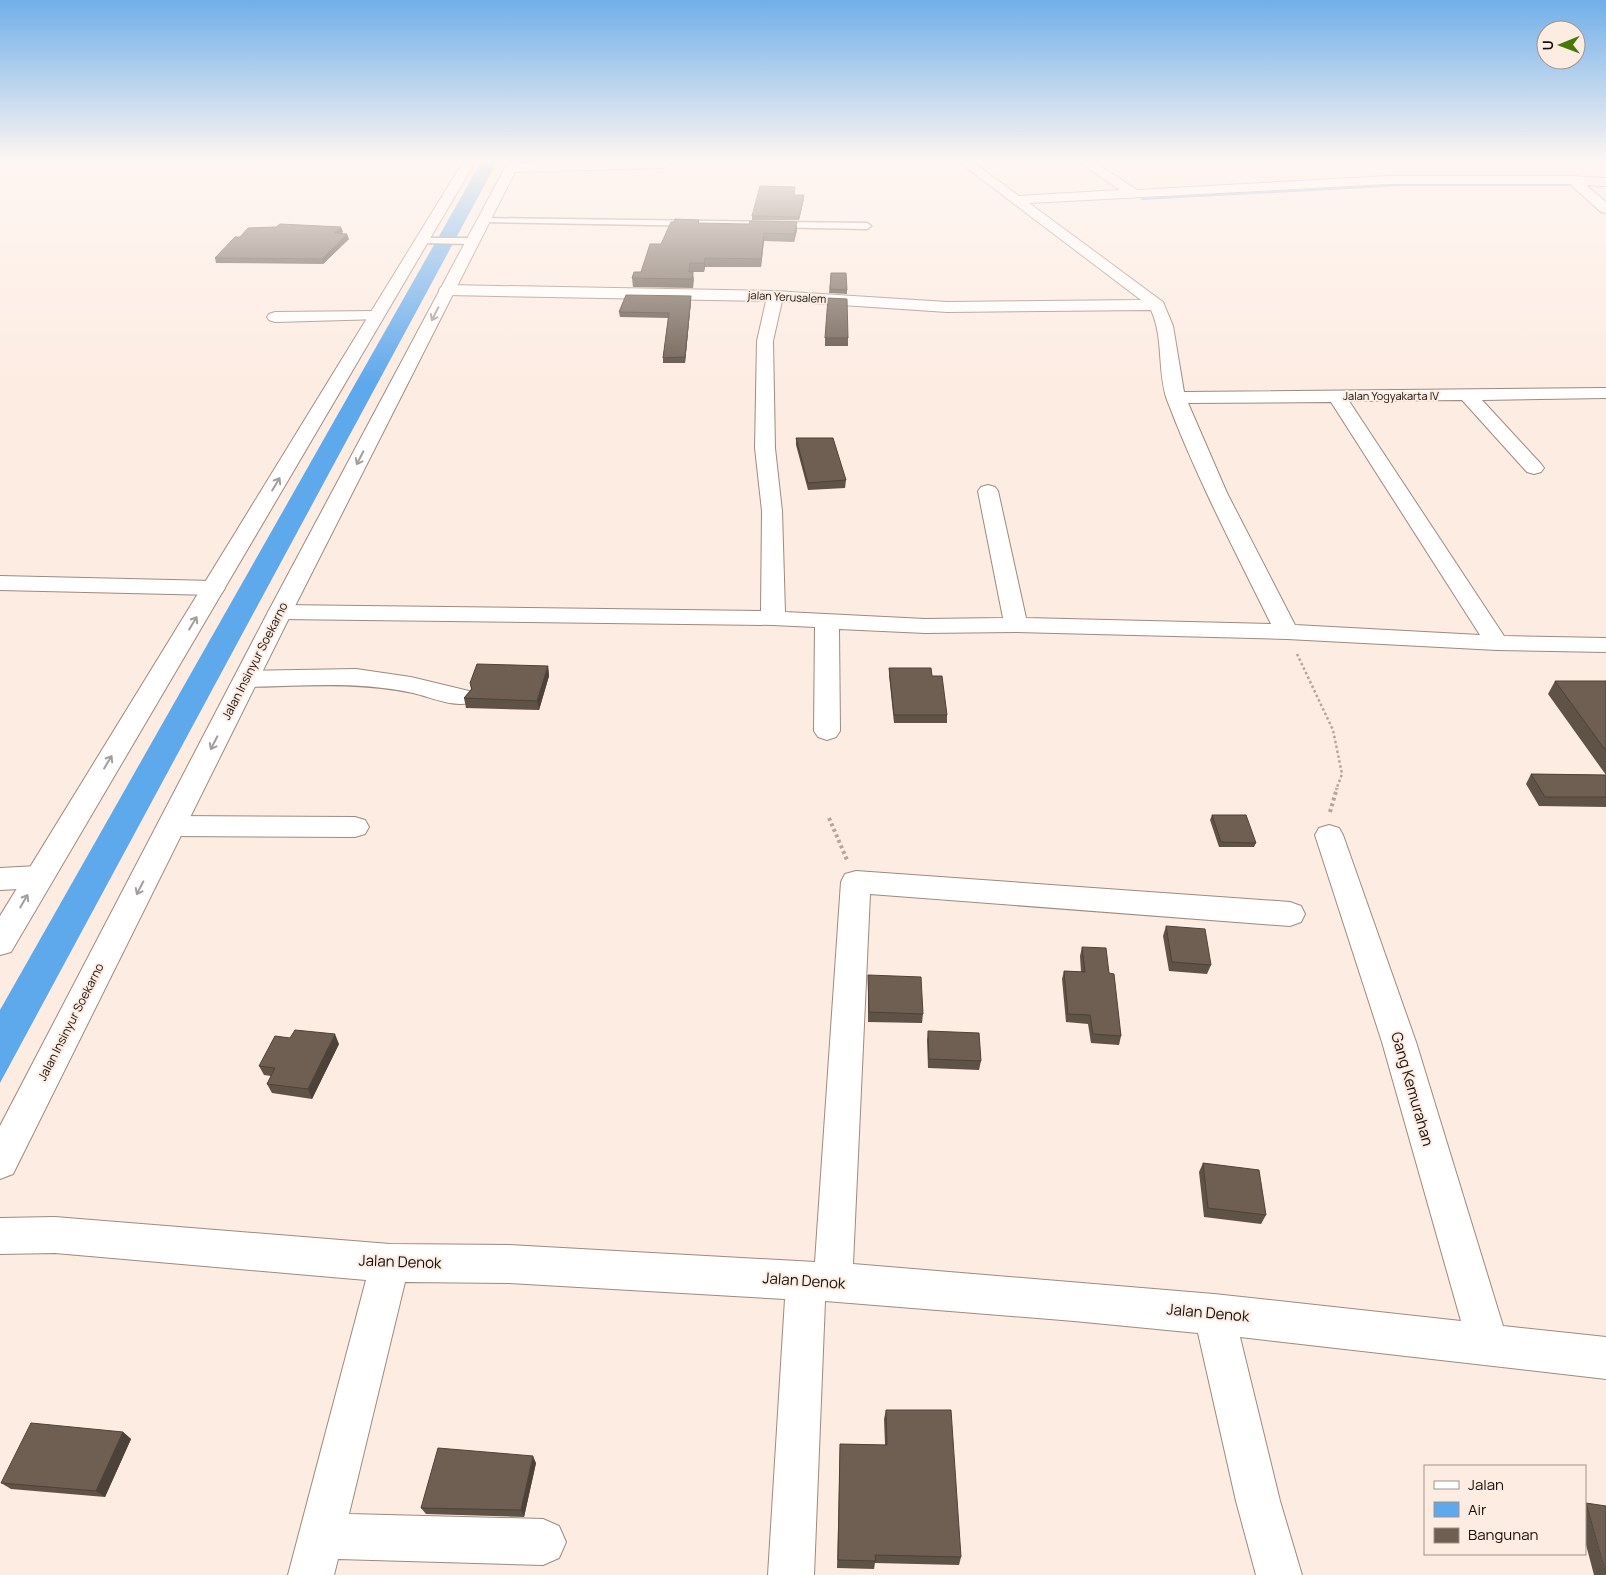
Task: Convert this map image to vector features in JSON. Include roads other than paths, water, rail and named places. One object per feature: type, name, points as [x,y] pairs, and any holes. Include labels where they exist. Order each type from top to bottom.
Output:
[{"type":"street","points":[[0,944],[38,877],[214,588],[375,316],[432,236]]},
{"type":"street","name":"Jalan Insinyur Soekarno","points":[[0,1162],[280,612],[447,290],[469,236]]},
{"type":"street","points":[[1064,236],[1157,305],[1164,324],[1171,382],[1176,398],[1217,493],[1287,632]]},
{"type":"street","name":"jalan Yerusalem","points":[[447,290],[775,296],[947,307],[1157,305]]},
{"type":"street","points":[[773,618],[772,510],[764,448],[765,341],[775,296]]},
{"type":"street","points":[[275,317],[375,316]]},
{"type":"street","name":"Jalan Yogyakarta IV","points":[[1176,398],[1606,393]]},
{"type":"street","points":[[1467,395],[1534,468]]},
{"type":"street","points":[[1336,396],[1497,643]]},
{"type":"street","points":[[988,491],[1016,625]]},
{"type":"street","points":[[0,583],[214,588]]},
{"type":"street","points":[[280,612],[773,618],[925,626],[1016,625],[1287,632],[1497,643],[1606,645]]},
{"type":"street","points":[[827,622],[827,731]]},
{"type":"street","points":[[246,679],[356,677],[412,685],[460,697]]},
{"type":"street","points":[[171,826],[355,827]]},
{"type":"street","name":"Gang Kemurahan","points":[[1329,835],[1399,1042],[1488,1344]]},
{"type":"street","points":[[0,878],[38,877]]},
{"type":"street","points":[[791,1575],[856,882],[1290,914]]},
{"type":"street","name":"Jalan Denok","points":[[0,1236],[55,1235],[390,1263],[509,1264],[819,1281],[1214,1314],[1606,1358]]},
{"type":"street","points":[[390,1263],[315,1556],[543,1542]]},
{"type":"street","points":[[1214,1314],[1258,1501],[1279,1575]]},
{"type":"lane","points":[[429,241],[461,236]]},
{"type":"water","points":[[439,236],[457,236],[0,1083],[0,1010]]}]
